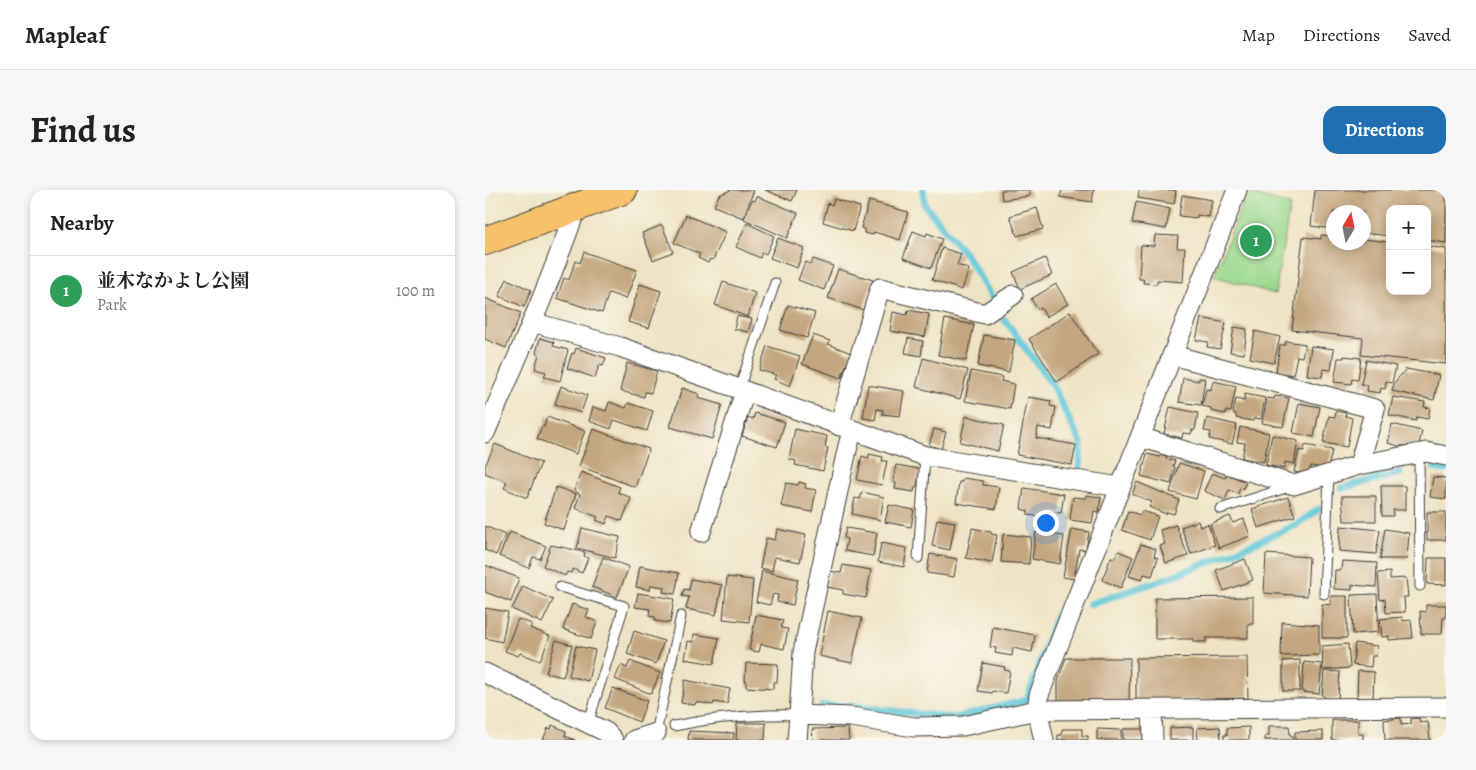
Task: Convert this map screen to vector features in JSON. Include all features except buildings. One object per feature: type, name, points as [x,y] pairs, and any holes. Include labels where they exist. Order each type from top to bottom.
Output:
[{"type":"main road","points":[[485,241],[623,190]]},
{"type":"street","points":[[1044,740],[1037,710],[1039,695],[1237,190]]},
{"type":"street","points":[[485,432],[563,247],[577,206]]},
{"type":"street","points":[[797,740],[803,652],[847,450],[845,428],[880,288],[985,314],[1013,296]]},
{"type":"street","points":[[532,322],[620,347],[925,456],[1121,488]]},
{"type":"street","points":[[1172,355],[1375,408],[1359,465]]},
{"type":"street","points":[[701,532],[742,390]]},
{"type":"street","points":[[1140,437],[1294,485],[1359,465],[1426,452],[1446,456]]},
{"type":"street","points":[[485,673],[606,732],[613,740]]},
{"type":"street","points":[[799,715],[851,717],[913,733],[963,726],[1037,710],[1446,707]]},
{"type":"street","points":[[1152,709],[1153,740]]},
{"type":"street","points":[[634,740],[656,733]]},
{"type":"lane","points":[[742,390],[775,282]]},
{"type":"lane","points":[[1419,454],[1421,586]]},
{"type":"lane","points":[[918,558],[925,456]]},
{"type":"lane","points":[[1324,594],[1329,474]]},
{"type":"lane","points":[[1220,509],[1294,485]]},
{"type":"lane","points":[[560,587],[623,606],[588,724]]},
{"type":"lane","points":[[656,733],[681,616]]},
{"type":"lane","points":[[674,726],[739,715],[799,715]]},
{"type":"green space","points":[[1247,193],[1290,205],[1275,294],[1214,276]]},
{"type":"waterway","points":[[923,190],[925,205],[966,255],[991,296]]},
{"type":"waterway","points":[[1005,320],[1051,383],[1081,443],[1079,473],[1086,474]]},
{"type":"waterway","points":[[1434,468],[1446,470]]},
{"type":"waterway","points":[[1342,488],[1400,473]]},
{"type":"waterway","points":[[1090,604],[1162,580],[1230,554],[1296,525],[1319,509]]},
{"type":"waterway","points":[[822,706],[851,706],[955,718],[1027,700],[1057,614]]},
{"type":"place","name":"並木なかよし公園","points":[[1256,241]]}]
